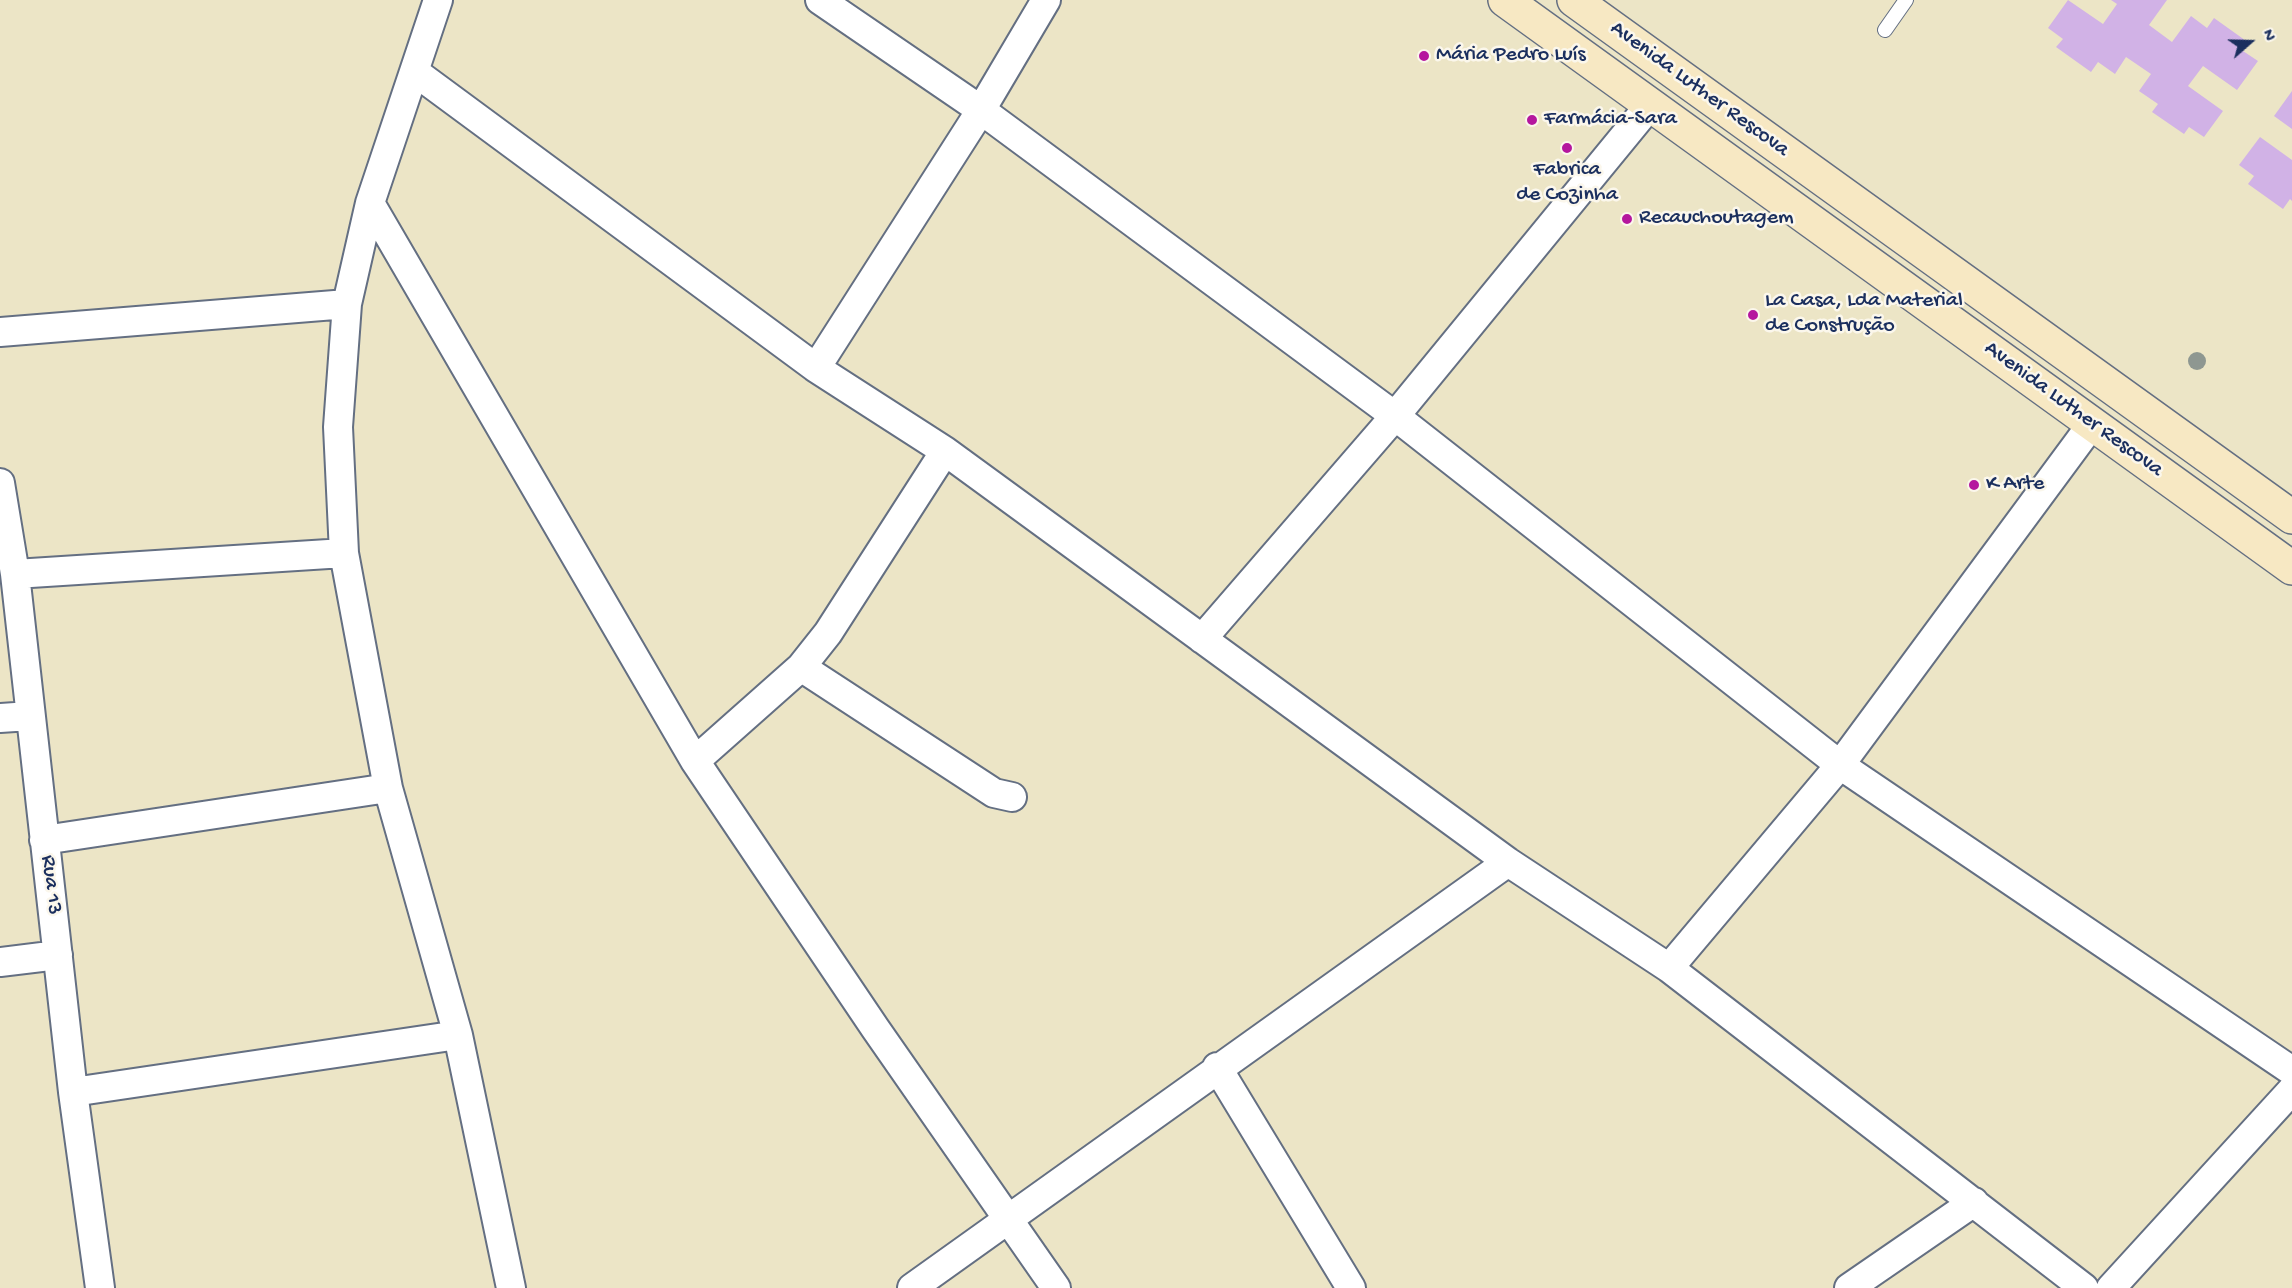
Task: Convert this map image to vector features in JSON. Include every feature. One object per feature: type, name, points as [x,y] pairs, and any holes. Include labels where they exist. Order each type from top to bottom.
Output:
[{"type":"main road","name":"Avenida Luther Rescova","points":[[1504,0],[2292,568]]},
{"type":"main road","name":"Avenida Luther Rescova","points":[[1574,0],[2292,517]]},
{"type":"street","points":[[438,0],[370,203],[347,304],[338,427],[344,553],[388,788],[458,1035],[511,1288]]},
{"type":"street","points":[[820,0],[981,110],[1395,416],[1840,765],[2292,1071]]},
{"type":"street","points":[[816,368],[981,110],[1047,0]]},
{"type":"street","points":[[414,72],[816,368],[945,451],[1508,862],[1669,968],[2084,1288]]},
{"type":"street","points":[[1202,639],[1395,416],[1650,105]]},
{"type":"street","points":[[370,203],[695,761],[875,1028],[1056,1288]]},
{"type":"street","points":[[0,332],[347,304]]},
{"type":"street","points":[[1669,968],[1840,765],[2092,424]]},
{"type":"street","points":[[695,761],[801,667],[828,633],[945,451]]},
{"type":"street","name":"Rua 13","points":[[0,483],[15,574],[73,1092],[100,1288]]},
{"type":"street","points":[[15,574],[344,553]]},
{"type":"street","points":[[801,667],[994,793],[1012,797]]},
{"type":"street","points":[[0,718],[30,717]]},
{"type":"street","points":[[44,840],[388,788]]},
{"type":"street","points":[[912,1288],[1218,1067],[1508,862]]},
{"type":"street","points":[[0,962],[58,955]]},
{"type":"street","points":[[73,1092],[458,1035]]},
{"type":"street","points":[[1218,1067],[1351,1288]]},
{"type":"street","points":[[2111,1288],[2292,1090]]},
{"type":"street","points":[[1849,1288],[1974,1202]]},
{"type":"lane","points":[[1885,30],[1906,0]]},
{"type":"building","points":[[2068,0],[2103,24],[2117,4],[2111,0],[2167,0],[2149,25],[2172,42],[2191,16],[2207,28],[2214,18],[2249,43],[2243,51],[2258,61],[2237,90],[2203,66],[2188,86],[2223,111],[2204,137],[2189,127],[2184,134],[2152,112],[2158,104],[2139,91],[2151,74],[2126,57],[2115,74],[2098,62],[2091,72],[2056,47],[2063,39],[2048,28]]},
{"type":"building","points":[[2292,91],[2292,129],[2274,116]]},
{"type":"building","points":[[2260,137],[2292,160],[2292,201],[2290,199],[2283,209],[2248,184],[2254,176],[2239,165]]},
{"type":"place","name":"Mária Pedro Luís","points":[[1424,56]]},
{"type":"place","name":"Farmácia-Sara","points":[[1532,120]]},
{"type":"place","name":"Fabrica de Cozinha","points":[[1567,148]]},
{"type":"place","name":"Recauchoutagem","points":[[1627,219]]},
{"type":"place","name":"La Casa, Lda Material de Construção","points":[[1753,315]]},
{"type":"place","name":"K Arte","points":[[1974,485]]}]
